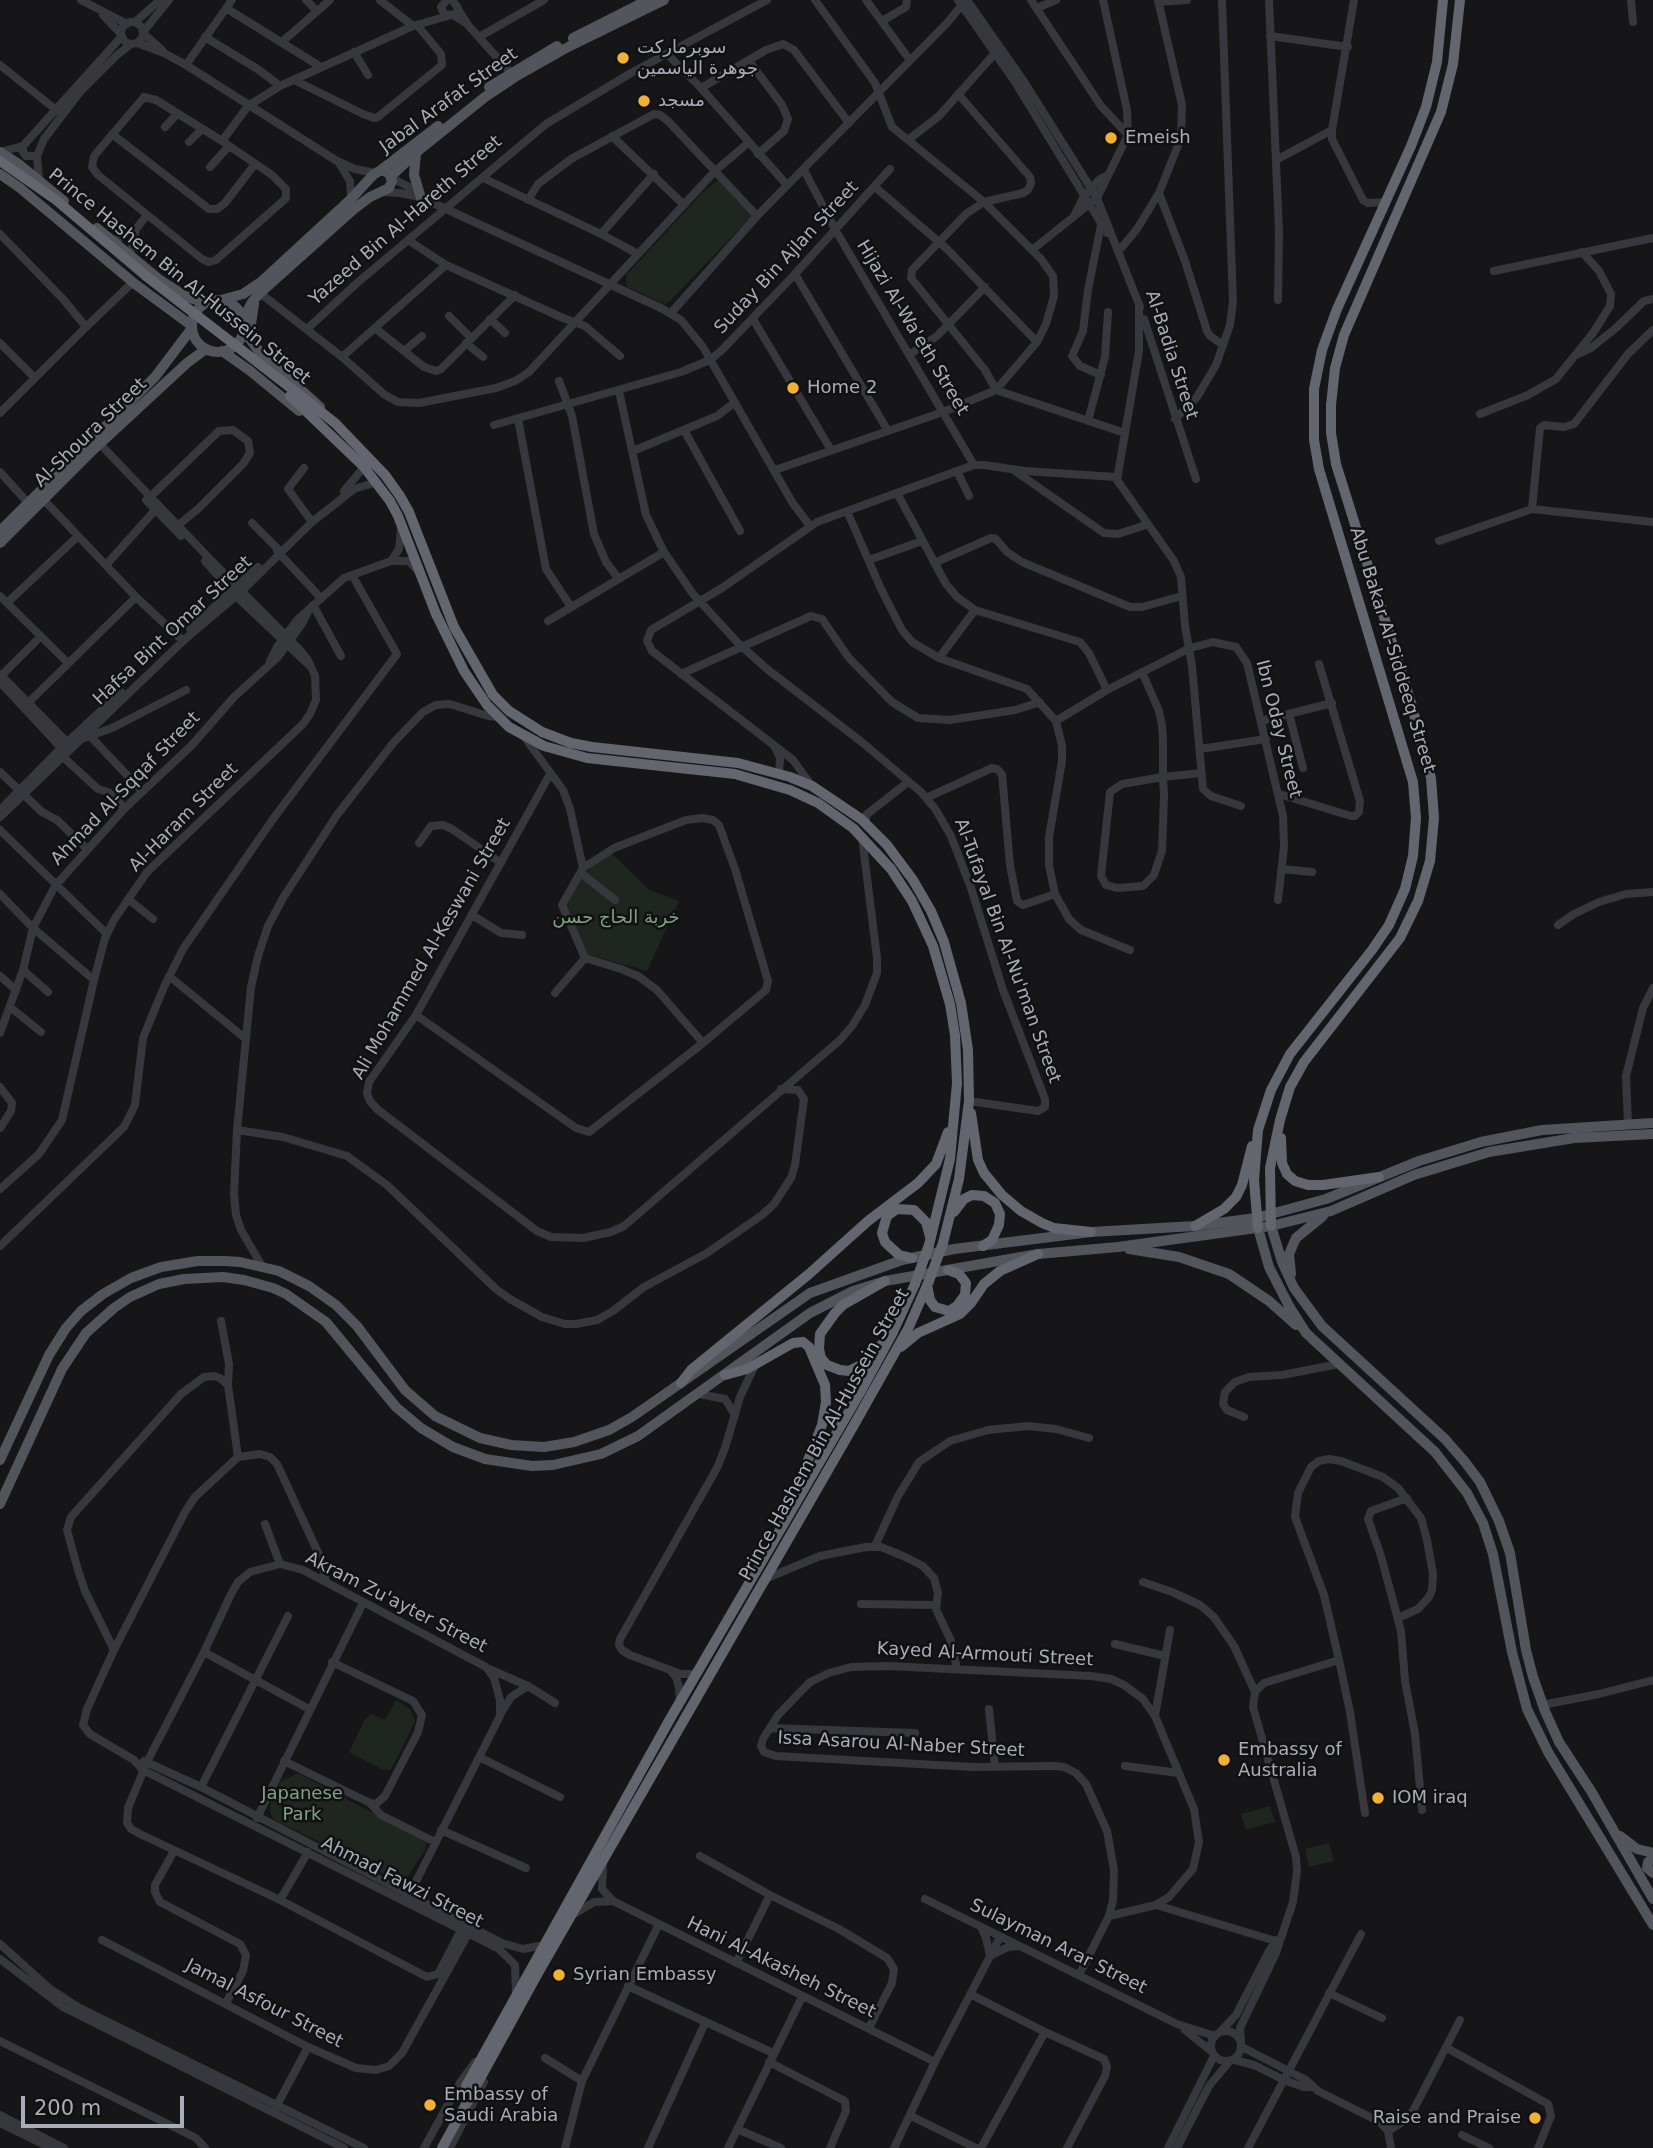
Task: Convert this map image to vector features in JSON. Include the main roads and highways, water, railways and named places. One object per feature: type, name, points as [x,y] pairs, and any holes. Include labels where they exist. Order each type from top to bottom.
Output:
[{"type":"highway","name":"Abu Bakar Al-Siddeeq Street","points":[[1257,1223],[1254,1180],[1258,1130],[1271,1090],[1290,1054],[1366,959],[1389,925],[1405,889],[1413,856],[1416,818],[1413,782],[1319,469],[1314,440],[1314,389],[1322,350],[1337,309],[1426,107],[1437,62],[1443,0]]},
{"type":"highway","name":"Abu Bakar Al-Siddeeq Street","points":[[1271,1221],[1270,1168],[1290,1087],[1304,1062],[1384,960],[1407,926],[1430,861],[1434,818],[1429,768],[1336,464],[1331,433],[1331,405],[1335,368],[1344,335],[1441,112],[1453,64],[1460,0]]},
{"type":"highway","name":"Prince Hashem Bin Al-Hussein Street","points":[[0,161],[56,200],[141,279]]},
{"type":"highway","name":"Prince Hashem Bin Al-Hussein Street","points":[[0,167],[71,219],[141,279],[290,392],[385,475],[409,512],[454,627],[493,695],[509,711],[542,732],[571,743],[738,763],[779,774],[812,786],[845,808],[868,816],[913,880],[931,911],[944,942],[961,1003],[966,1038],[969,1101],[951,1218],[928,1283],[896,1351],[498,2043],[428,2147]]},
{"type":"highway","name":"Prince Hashem Bin Al-Hussein Street","points":[[330,426],[377,482],[401,523],[464,671],[499,717],[524,736],[553,749],[587,758],[735,774],[790,790],[818,803],[862,837],[891,869],[912,901],[933,946],[955,1035],[956,1110],[948,1173],[930,1242],[893,1332],[848,1416],[680,1703],[486,2049],[442,2148]]},
{"type":"highway","points":[[969,1101],[978,1160],[984,1173],[1002,1195],[1021,1211],[1054,1228],[1091,1232]]},
{"type":"highway","points":[[681,1383],[691,1370],[810,1274],[868,1221],[918,1184],[936,1164],[956,1110]]},
{"type":"highway","points":[[1280,1120],[1282,1163],[1287,1174],[1295,1181],[1308,1185],[1323,1185],[1379,1177]]},
{"type":"highway","points":[[1195,1226],[1224,1209],[1236,1197],[1258,1130]]},
{"type":"highway","points":[[951,1218],[961,1202],[972,1195],[984,1196],[995,1203],[1000,1213],[999,1226],[992,1240],[983,1247]]},
{"type":"highway","points":[[912,1258],[899,1255],[885,1242],[882,1233],[887,1216],[897,1209],[914,1210],[926,1223],[930,1242]]},
{"type":"highway","points":[[896,1351],[918,1333],[960,1314],[984,1284],[1000,1271],[1038,1254]]},
{"type":"highway","points":[[928,1283],[930,1300],[935,1307],[949,1311],[957,1306],[965,1296],[966,1283],[959,1273],[948,1270]]},
{"type":"highway","points":[[884,1281],[843,1305],[827,1322],[820,1334],[820,1354],[833,1368],[844,1371],[854,1369],[867,1360],[893,1332]]},
{"type":"highway","points":[[725,1375],[755,1365],[798,1342],[806,1345],[825,1385],[826,1402],[822,1425],[808,1460],[807,1485]]},
{"type":"main road","name":"Jabal Arafat Street","points":[[221,300],[243,294],[261,282],[378,172],[510,72],[648,0]]},
{"type":"main road","name":"Jabal Arafat Street","points":[[243,324],[256,298],[360,204],[389,188],[392,177],[416,153],[485,97],[568,47],[664,0]]},
{"type":"main road","name":"Prince Hashem Bin Al-Hussein Street","points":[[0,152],[39,180],[160,280],[185,296],[205,303]]},
{"type":"main road","points":[[416,153],[414,175],[420,198]]},
{"type":"main road","name":"Jabal Arafat Street","points":[[378,172],[392,177]]},
{"type":"main road","name":"Prince Hashem Bin Al-Hussein Street","points":[[2,179],[141,279],[171,311],[192,327]]},
{"type":"main road","points":[[243,294],[246,299],[256,298],[251,324],[258,351],[246,354],[249,370]]},
{"type":"main road","points":[[171,311],[185,309],[185,296]]},
{"type":"main road","points":[[221,300],[238,310],[243,324],[240,340],[222,351],[206,349],[197,340],[192,327],[195,313],[205,303],[221,300]]},
{"type":"main road","points":[[171,311],[180,324],[178,348],[188,351],[190,355],[187,363]]},
{"type":"main road","name":"Prince Hashem Bin Al-Hussein Street","points":[[243,324],[258,351],[315,401],[330,426]]},
{"type":"main road","name":"Al-Shoura Street","points":[[0,531],[155,377],[192,327]]},
{"type":"main road","name":"Al-Shoura Street","points":[[0,543],[98,445],[187,363],[206,349]]},
{"type":"main road","name":"Prince Hashem Bin Al-Hussein Street","points":[[222,351],[301,412],[330,426]]},
{"type":"main road","points":[[1271,1221],[1430,1157],[1481,1142],[1542,1130],[1653,1123]]},
{"type":"main road","points":[[0,1504],[62,1369],[86,1333],[130,1297],[159,1284],[184,1279],[223,1277],[273,1287],[326,1322],[404,1415],[453,1447],[485,1460],[532,1466],[553,1465],[601,1454],[638,1436],[819,1308],[842,1295],[884,1281],[1038,1254],[1118,1247],[1331,1210],[1414,1175],[1489,1152],[1564,1139],[1653,1134]]},
{"type":"main road","points":[[1294,1288],[1289,1268],[1289,1254],[1293,1244],[1309,1226],[1331,1210]]},
{"type":"main road","name":"Abu Bakar Al-Siddeeq Street","points":[[1271,1221],[1282,1262],[1294,1288],[1328,1333],[1445,1439],[1480,1482],[1499,1521],[1510,1553],[1526,1650],[1542,1705],[1559,1742],[1653,1899]]},
{"type":"main road","points":[[0,1460],[49,1355],[66,1328],[92,1302],[124,1281],[161,1267],[198,1261],[240,1262],[262,1266],[294,1278],[326,1297],[356,1326],[415,1400],[435,1416],[480,1438],[528,1447],[574,1442],[609,1430],[632,1417],[810,1293],[861,1273],[954,1249],[1091,1232],[1257,1223]]},
{"type":"main road","name":"Abu Bakar Al-Siddeeq Street","points":[[1257,1223],[1273,1275],[1306,1333],[1434,1452],[1455,1476],[1473,1503],[1493,1554],[1512,1652],[1527,1709],[1548,1752],[1653,1924]]},
{"type":"main road","points":[[1118,1247],[1179,1257],[1229,1274],[1269,1301],[1306,1333]]},
{"type":"main road","points":[[1614,1830],[1637,1849],[1653,1853]]},
{"type":"main road","points":[[1653,1859],[1648,1862],[1647,1868],[1653,1873]]},
{"type":"place","name":"سوبرماركت جوهرة الياسمين","points":[[623,58]]},
{"type":"place","name":"مسجد","points":[[644,101]]},
{"type":"place","name":"Emeish","points":[[1111,138]]},
{"type":"place","name":"Home 2","points":[[793,388]]},
{"type":"place","name":"Embassy of Australia","points":[[1224,1760]]},
{"type":"place","name":"IOM iraq","points":[[1378,1798]]},
{"type":"place","name":"Syrian Embassy","points":[[559,1975]]},
{"type":"place","name":"Embassy of Saudi Arabia","points":[[430,2105]]},
{"type":"place","name":"Raise and Praise","points":[[1535,2118]]},
{"type":"park label","name":"خربة الحاج حسن","points":[[616,918]]},
{"type":"park label","name":"Japanese Park","points":[[302,1804]]}]
